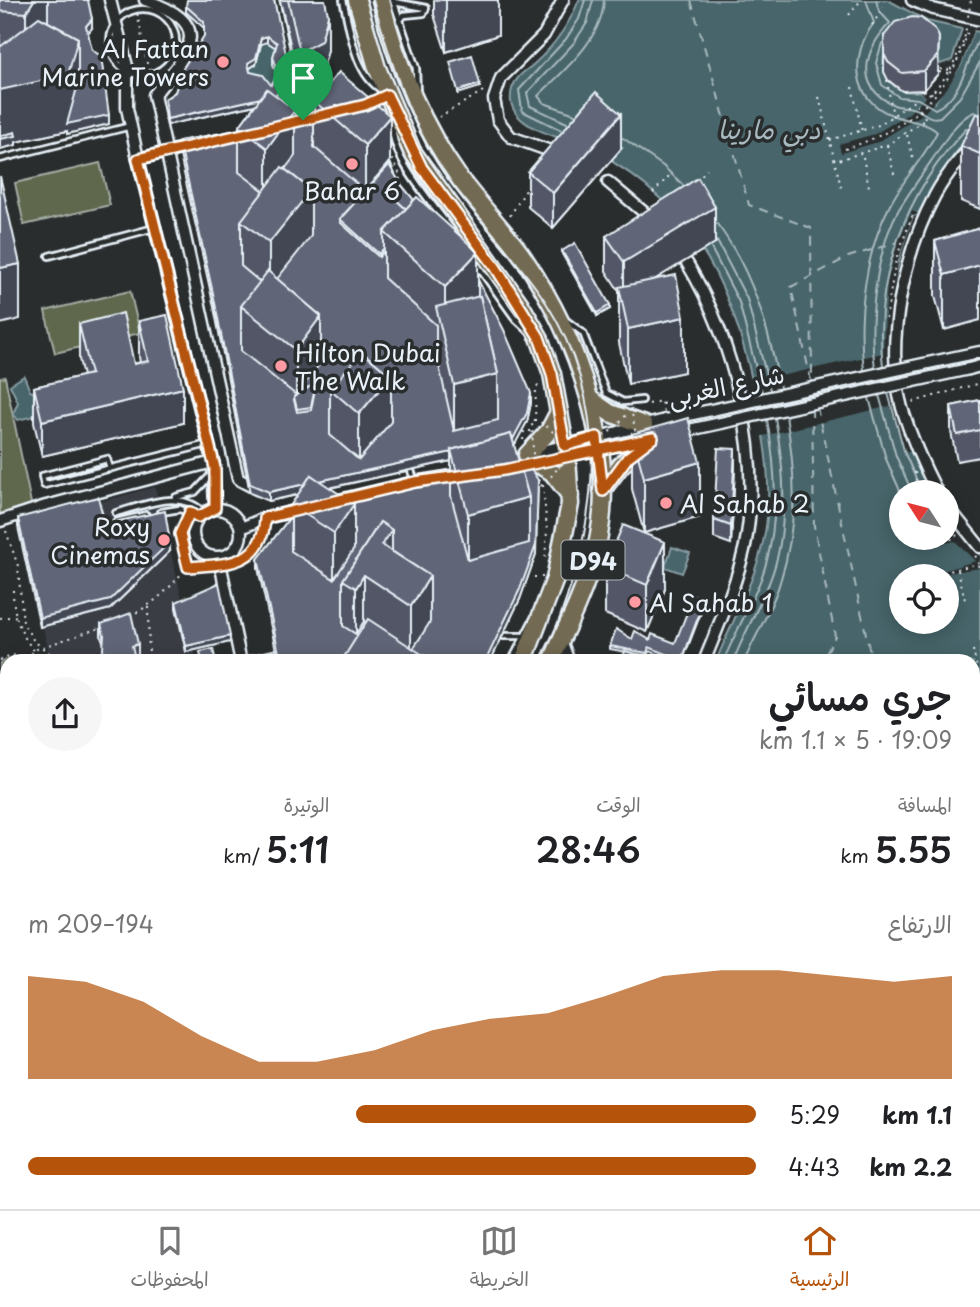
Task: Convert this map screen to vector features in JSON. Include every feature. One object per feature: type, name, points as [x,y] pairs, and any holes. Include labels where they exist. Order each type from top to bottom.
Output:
[{"type":"main road","name":"D94","points":[[357,0],[383,96],[468,247],[539,337],[552,374],[566,452],[570,495],[561,556],[546,607],[520,654]]},
{"type":"main road","name":"D94","points":[[389,1],[416,101],[449,162],[523,257],[586,364],[603,491],[600,526],[592,566],[554,654]]},
{"type":"main road","points":[[590,399],[610,413],[657,434],[628,457],[603,491]]},
{"type":"main road","points":[[559,412],[531,459],[559,479],[570,495]]},
{"type":"street","points":[[110,0],[127,72],[126,96],[138,159],[214,465],[215,508]]},
{"type":"street","points":[[145,0],[177,13],[184,20],[190,38],[185,57],[154,95],[237,479],[257,489]]},
{"type":"street","points":[[563,0],[544,35],[501,78],[494,99],[498,120],[511,137],[563,156]]},
{"type":"street","points":[[912,0],[975,21]]},
{"type":"street","points":[[291,122],[316,117]]},
{"type":"street","points":[[932,480],[902,405],[896,352],[899,307],[913,245],[935,194],[980,135]]},
{"type":"street","points":[[138,159],[204,143]]},
{"type":"street","points":[[608,182],[658,226]]},
{"type":"street","points":[[687,263],[718,323],[745,434],[750,490],[745,546],[735,582],[707,654]]},
{"type":"street","name":"شارع الغربى","points":[[657,434],[664,415],[980,352]]},
{"type":"street","name":"شارع الغربى","points":[[501,467],[595,444],[657,434],[980,366]]},
{"type":"street","name":"شارع الغربى","points":[[595,444],[657,434]]},
{"type":"street","points":[[0,521],[46,506],[214,465]]},
{"type":"street","points":[[327,503],[473,473]]},
{"type":"street","points":[[241,528],[265,518],[314,506]]},
{"type":"street","points":[[215,508],[231,513],[241,528],[239,544],[219,561],[198,550],[192,537],[197,514],[215,508]]},
{"type":"street","points":[[959,521],[980,547]]},
{"type":"street","points":[[219,561],[238,654]]},
{"type":"street","points":[[561,640],[566,654]]},
{"type":"lane","points":[[276,0],[293,81]]},
{"type":"lane","points":[[343,0],[362,69],[383,96]]},
{"type":"lane","points":[[389,1],[406,7],[423,5],[426,10],[422,14],[407,15],[398,22]]},
{"type":"lane","points":[[389,1],[418,74],[416,101]]},
{"type":"lane","points":[[406,7],[407,15]]},
{"type":"lane","points":[[116,22],[136,9],[157,12],[172,26],[176,36],[173,57],[167,65],[149,75],[127,72]]},
{"type":"lane","points":[[297,90],[303,120]]},
{"type":"lane","points":[[395,116],[391,131],[395,144],[430,199],[468,247]]},
{"type":"lane","points":[[0,159],[132,126]]},
{"type":"lane","points":[[427,213],[430,199]]},
{"type":"lane","points":[[49,256],[155,227]]},
{"type":"lane","points":[[442,230],[468,247]]},
{"type":"lane","points":[[586,364],[611,398],[623,402],[642,400]]},
{"type":"lane","points":[[110,469],[107,459],[42,476],[44,485],[110,469],[209,444]]},
{"type":"lane","points":[[117,513],[200,489],[214,465]]},
{"type":"lane","points":[[411,471],[416,485]]},
{"type":"lane","points":[[171,499],[185,501],[197,514]]},
{"type":"lane","points":[[116,522],[170,510],[197,514]]},
{"type":"lane","points":[[519,654],[522,636],[546,607]]},
{"type":"lane","points":[[516,654],[505,636],[522,636]]},
{"type":"path","points":[[135,0],[154,95]]},
{"type":"path","points":[[849,15],[861,0]]},
{"type":"path","points":[[935,94],[923,90],[931,94],[949,73],[964,40],[971,0]]},
{"type":"path","points":[[872,25],[884,7]]},
{"type":"path","points":[[845,149],[876,139],[897,128],[920,110],[952,70],[975,21]]},
{"type":"path","points":[[949,73],[939,71],[952,70]]},
{"type":"path","points":[[887,80],[893,118]]},
{"type":"path","points":[[852,88],[862,131]]},
{"type":"path","points":[[445,114],[482,90]]},
{"type":"path","points":[[819,97],[842,191]]},
{"type":"path","points":[[830,140],[893,118],[914,101],[926,120],[887,145],[863,155],[835,161]]},
{"type":"path","points":[[906,134],[913,158]]},
{"type":"path","points":[[887,145],[894,174]]},
{"type":"path","points":[[389,153],[401,177],[395,184]]},
{"type":"path","points":[[863,155],[869,187]]},
{"type":"path","points":[[688,188],[707,169]]},
{"type":"path","points":[[653,193],[670,175]]},
{"type":"path","points":[[518,205],[534,176]]},
{"type":"path","points":[[902,405],[980,383]]},
{"type":"path","points":[[536,387],[535,421],[532,421],[533,454],[540,486],[543,485]]},
{"type":"path","points":[[543,485],[570,458],[612,432],[631,408],[661,401],[662,404],[735,387]]},
{"type":"path","points":[[662,404],[664,415]]},
{"type":"path","points":[[631,408],[638,433],[640,457]]},
{"type":"path","points":[[535,421],[541,421],[567,439],[640,457],[650,456]]},
{"type":"path","points":[[914,464],[916,480]]},
{"type":"path","points":[[398,472],[405,499]]},
{"type":"path","points":[[543,485],[547,530],[543,566]]},
{"type":"path","points":[[188,567],[180,534],[197,514]]},
{"type":"path","points":[[188,567],[219,561],[238,561],[253,551],[262,536],[265,518]]},
{"type":"path","points":[[0,521],[12,543],[18,566],[20,616],[27,633],[50,654]]},
{"type":"path","points":[[125,619],[148,607],[188,567],[198,550]]},
{"type":"path","points":[[959,568],[979,563],[980,571]]},
{"type":"path","points":[[516,577],[530,577]]},
{"type":"path","points":[[959,577],[965,600]]},
{"type":"path","points":[[13,590],[15,618],[38,654]]},
{"type":"path","points":[[148,607],[149,654]]},
{"type":"path","points":[[0,618],[20,616]]},
{"type":"path","points":[[32,654],[34,650],[112,624]]},
{"type":"path","points":[[973,650],[974,654]]},
{"type":"shaded area","points":[[155,487],[195,654],[49,654],[18,524]]},
{"type":"green space","points":[[100,163],[110,205],[24,225],[15,183]]},
{"type":"green space","points":[[130,291],[140,333],[55,353],[45,311]]},
{"type":"green space","points":[[5,377],[33,513],[0,522],[0,378]]},
{"type":"water","name":"دبي مارينا","points":[[579,0],[888,0],[927,21],[962,29],[952,60],[940,64],[935,47],[884,54],[884,70],[891,83],[910,92],[919,91],[934,103],[961,65],[974,31],[980,32],[980,125],[953,156],[921,210],[913,216],[893,288],[890,322],[895,389],[903,423],[925,480],[889,480],[889,550],[959,550],[959,531],[980,556],[980,654],[719,654],[754,574],[767,518],[768,476],[765,449],[749,367],[725,292],[708,259],[687,228],[662,200],[631,174],[594,151],[534,128],[515,112],[511,102],[514,83],[566,26]]},
{"type":"water","points":[[267,42],[277,49],[273,64],[279,79],[276,87],[255,81],[248,69],[256,64],[261,44]]},
{"type":"water","points":[[24,376],[30,391],[37,394],[39,415],[18,420],[13,414],[18,402],[10,385]]},
{"type":"water","points":[[672,547],[690,553],[682,573],[665,567]]},
{"type":"pier","points":[[970,31],[974,31],[961,65],[947,88],[923,114],[878,142],[841,153],[839,144],[875,134],[908,114],[926,97],[919,91],[923,90],[934,98],[958,63]]},
{"type":"pier","points":[[912,211],[919,214],[913,216],[898,261],[889,330],[897,405],[911,451],[905,453],[890,406],[759,437],[749,383],[883,353],[887,282],[898,242]]},
{"type":"pier","points":[[959,531],[980,556],[980,568],[959,571],[959,566],[975,561],[959,545]]},
{"type":"building","points":[[0,0],[34,0],[26,13],[0,11]]},
{"type":"building","points":[[48,0],[88,0],[92,19],[86,26],[92,50],[101,56],[109,115],[67,124],[78,84],[78,38],[48,22]]},
{"type":"building","name":"Al Fattan Marine Towers","points":[[187,0],[274,0],[294,90],[274,95],[267,89],[261,98],[167,119],[165,99],[175,92],[183,68],[204,36],[204,22],[186,6]],"holes":[[[267,36],[277,43],[273,57],[279,73],[271,85],[263,75],[250,72],[248,63],[256,58],[261,38]]]},
{"type":"building","points":[[288,0],[325,0],[328,15],[321,41],[300,52]]},
{"type":"building","points":[[39,17],[78,38],[68,75],[0,90],[0,47]]},
{"type":"building","points":[[912,17],[921,18],[935,29],[939,37],[938,55],[924,71],[902,73],[888,62],[884,54],[884,36],[895,22]]},
{"type":"building","points":[[472,55],[480,84],[458,91],[450,62]]},
{"type":"building","points":[[339,72],[390,116],[365,145],[314,101]]},
{"type":"building","points":[[267,89],[295,110],[267,148],[239,127]]},
{"type":"building","points":[[596,92],[621,114],[553,193],[528,172]]},
{"type":"building","points":[[976,113],[980,115],[980,154],[961,146]]},
{"type":"building","points":[[314,115],[314,147],[365,191],[340,222],[379,257],[384,251],[384,278],[436,325],[436,353],[454,431],[498,420],[498,374],[480,296],[478,297],[478,280],[504,330],[531,393],[527,413],[513,439],[511,434],[451,450],[452,452],[319,481],[311,475],[305,484],[269,492],[250,484],[214,298],[179,141],[239,130],[239,172],[264,191],[241,221],[241,266],[260,282],[241,306],[241,351],[296,395],[294,400],[297,412],[311,410],[316,383],[297,395],[321,362],[321,316],[277,279],[311,236],[311,190],[285,169],[295,156],[295,119]],"holes":[[[362,352],[391,376],[391,422],[359,460],[330,435],[330,389]]]},
{"type":"building","points":[[15,132],[16,136],[0,139],[0,136]]},
{"type":"building","points":[[389,162],[391,166],[375,179]]},
{"type":"building","points":[[389,165],[399,181],[389,193],[406,209],[384,232],[384,248],[379,254],[340,219]]},
{"type":"building","points":[[282,167],[311,190],[269,243],[241,221]]},
{"type":"building","points":[[0,176],[20,264],[0,268]]},
{"type":"building","points":[[698,178],[715,207],[624,262],[606,236]]},
{"type":"building","points":[[400,183],[414,200],[406,209],[390,194]]},
{"type":"building","points":[[417,197],[478,252],[445,287],[384,232]]},
{"type":"building","points":[[980,228],[980,265],[944,275],[935,241]]},
{"type":"building","points":[[575,243],[610,305],[597,313],[562,251]]},
{"type":"building","points":[[268,271],[321,316],[296,350],[241,306]]},
{"type":"building","points":[[676,275],[684,317],[628,329],[619,287]]},
{"type":"building","points":[[480,296],[498,374],[454,385],[436,307]]},
{"type":"building","points":[[123,313],[134,364],[148,361],[139,321],[167,315],[183,388],[42,421],[34,387],[91,374],[79,324]]},
{"type":"building","points":[[362,352],[391,376],[359,414],[330,389]]},
{"type":"building","points":[[316,383],[311,407],[297,409],[294,397]]},
{"type":"building","points":[[980,400],[980,430],[957,435],[951,406]]},
{"type":"building","points":[[688,418],[700,462],[644,478],[632,434]]},
{"type":"building","points":[[511,434],[529,497],[468,514],[451,450]]},
{"type":"building","points":[[718,448],[735,449],[731,526],[714,520]]},
{"type":"building","points":[[530,468],[538,480],[536,545],[520,589],[489,654],[421,654],[413,649],[430,622],[430,576],[392,551],[392,530],[380,522],[343,580],[343,626],[356,634],[364,621],[366,623],[346,654],[279,654],[258,559],[291,516],[291,551],[334,579],[354,549],[352,502],[451,481],[451,496],[468,560],[529,543],[529,497],[521,469]]},
{"type":"building","points":[[311,475],[354,504],[334,533],[291,505]]},
{"type":"building","points":[[98,497],[105,524],[165,511],[170,542],[110,600],[40,618],[18,518]]},
{"type":"building","points":[[380,522],[392,530],[382,545],[430,576],[411,606],[364,575],[356,588],[343,580]]},
{"type":"building","points":[[623,525],[665,542],[647,585],[605,567]]},
{"type":"building","points":[[219,583],[230,636],[186,646],[176,602]]},
{"type":"building","points":[[694,595],[705,599],[684,654],[667,654],[649,647],[647,653],[610,646],[616,629],[632,639],[635,631],[650,640],[652,634],[675,643]]},
{"type":"building","points":[[131,613],[138,644],[132,646],[134,654],[103,654],[104,635],[101,624]]},
{"type":"building","points":[[368,619],[421,654],[346,654]]},
{"type":"building","points":[[213,649],[214,654],[200,654]]},
{"type":"building","points":[[277,649],[278,654],[256,654]]},
{"type":"ferry route","points":[[691,0],[749,205],[811,228],[812,385]]},
{"type":"ferry route","points":[[811,381],[791,287],[848,257],[898,242]]},
{"type":"ferry route","points":[[817,407],[870,654]]},
{"type":"ferry route","points":[[812,408],[814,526],[835,636],[826,654]]},
{"type":"tram line","points":[[373,0],[399,84],[426,144],[449,181],[545,301],[569,345],[583,390],[591,435],[591,481],[586,526],[575,572],[545,654]]},
{"type":"place","name":"Al Fattan Marine Towers","points":[[223,62]]},
{"type":"place","name":"Bahar 6","points":[[352,164]]},
{"type":"place","name":"Hilton Dubai The Walk","points":[[281,366]]},
{"type":"place","name":"Al Sahab 2","points":[[666,503]]},
{"type":"place","name":"Roxy Cinemas","points":[[164,540]]},
{"type":"place","name":"Al Sahab 1","points":[[635,602]]},
{"type":"route","points":[[303,120],[138,159],[215,468],[215,508],[198,517],[190,512],[180,534],[188,567],[229,564],[246,557],[260,541],[265,518],[415,482],[504,470],[598,450],[603,491],[628,457],[653,438],[598,450],[597,437],[565,446],[552,374],[539,337],[496,268],[422,168],[403,134],[387,95],[365,105],[303,120]]}]
